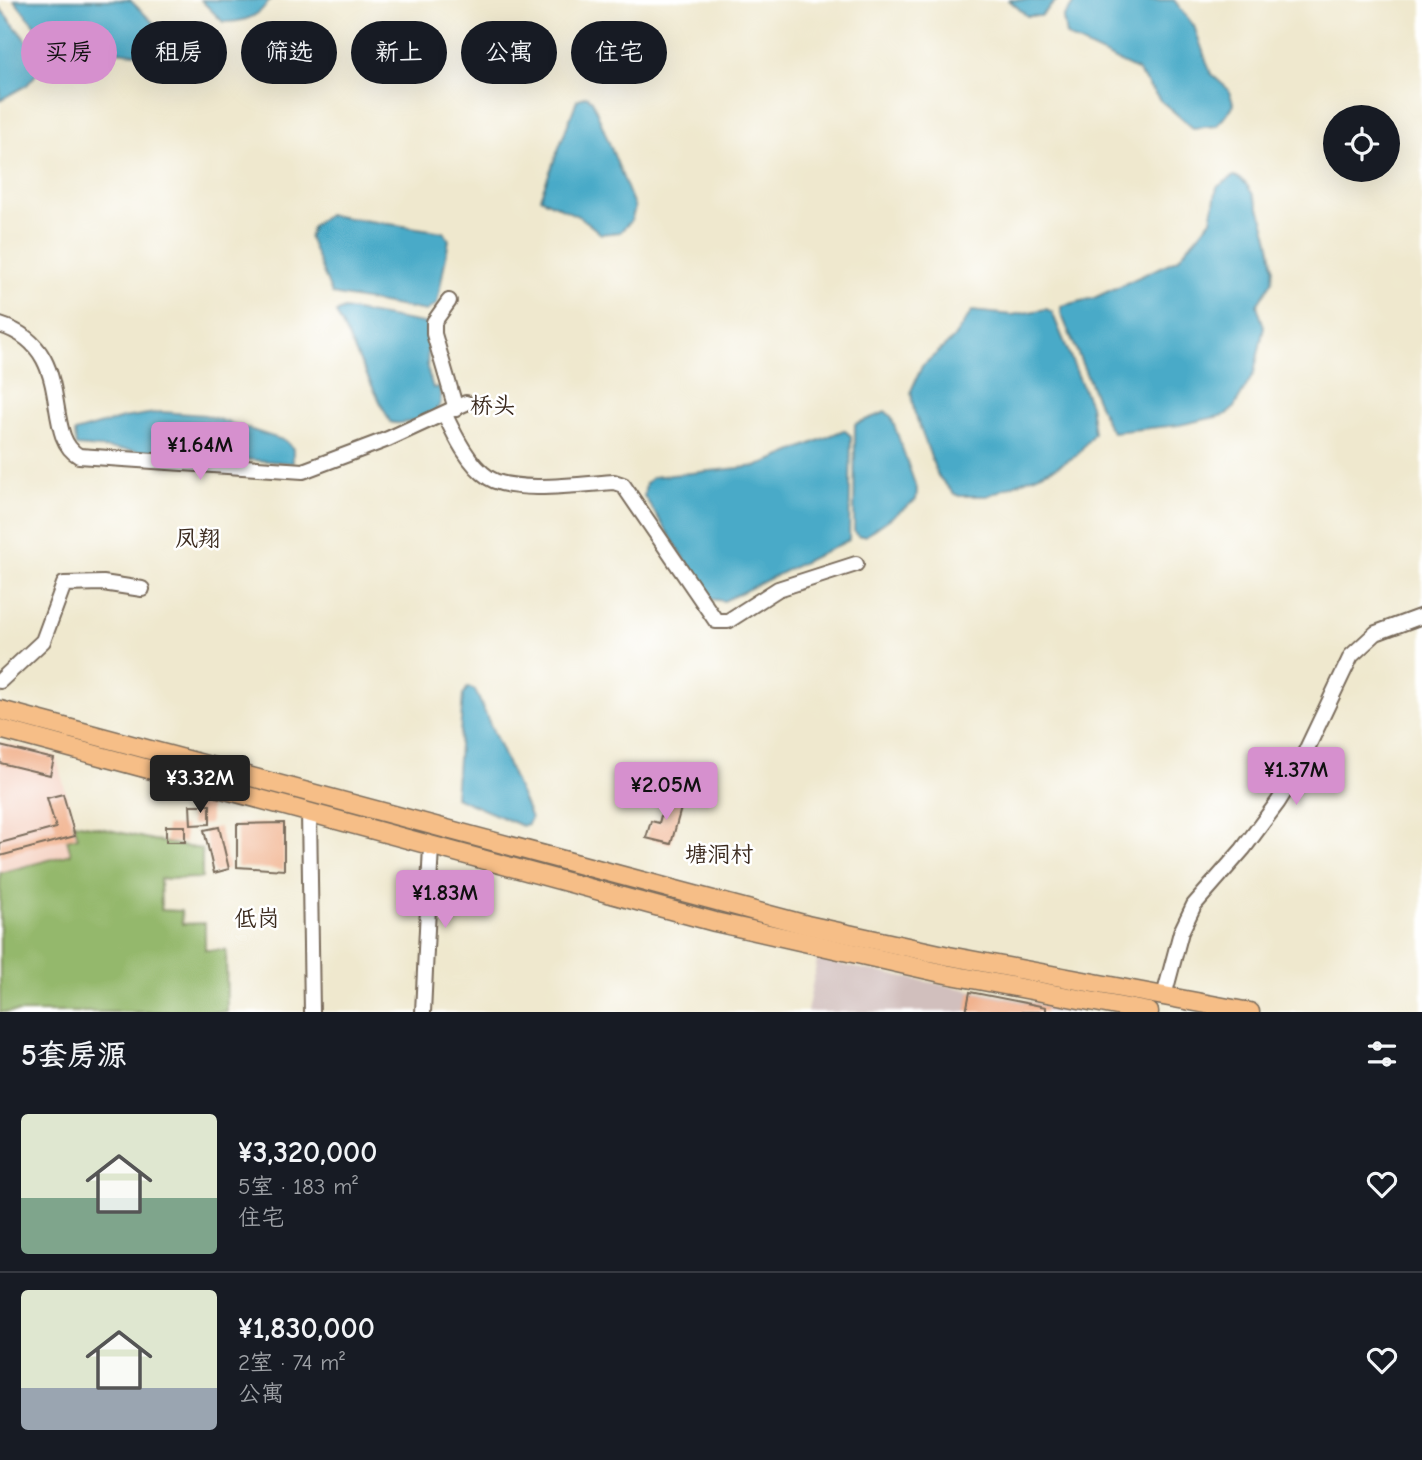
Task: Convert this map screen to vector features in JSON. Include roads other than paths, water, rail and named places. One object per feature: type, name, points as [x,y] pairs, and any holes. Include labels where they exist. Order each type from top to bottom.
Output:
[{"type":"main road","points":[[0,710],[732,907],[950,956],[1250,1012]]},
{"type":"main road","points":[[0,729],[802,943],[946,974],[1149,1012]]},
{"type":"street","points":[[449,301],[434,322],[434,334],[474,463],[490,479],[523,485],[614,482],[623,485],[716,621],[728,621],[778,589],[856,564]]},
{"type":"street","points":[[0,325],[14,330],[38,348],[49,370],[66,444],[79,456],[303,471],[456,409]]},
{"type":"street","points":[[0,681],[43,641],[64,584],[103,583],[142,589]]},
{"type":"street","points":[[1164,996],[1181,932],[1194,905],[1278,802],[1293,778],[1351,656],[1376,633],[1422,616]]},
{"type":"street","points":[[309,813],[312,1012]]},
{"type":"street","points":[[423,1012],[431,846]]},
{"type":"water","points":[[14,0],[130,0],[152,21],[131,21],[131,53],[117,51],[117,21],[31,21]]},
{"type":"water","points":[[201,0],[270,0],[249,18],[222,21]]},
{"type":"water","points":[[1009,0],[1057,0],[1041,16],[1027,16]]},
{"type":"water","points":[[1076,0],[1174,0],[1194,26],[1211,74],[1228,89],[1234,105],[1217,126],[1193,128],[1160,100],[1137,70],[1066,35],[1063,18]]},
{"type":"water","points":[[0,8],[21,34],[21,84],[28,84],[0,100]]},
{"type":"water","points":[[586,96],[592,100],[635,208],[631,221],[620,232],[601,234],[582,218],[540,198],[577,100]]},
{"type":"water","points":[[1234,176],[1250,190],[1256,202],[1270,245],[1274,268],[1272,282],[1257,305],[1264,327],[1254,373],[1233,409],[1225,415],[1179,425],[1113,432],[1107,424],[1061,313],[1061,306],[1094,298],[1178,259],[1211,220],[1217,187]]},
{"type":"water","points":[[328,215],[444,232],[449,240],[437,304],[426,311],[332,294],[309,237],[313,225]]},
{"type":"water","points":[[344,309],[429,324],[427,368],[433,388],[439,387],[441,400],[437,409],[418,419],[402,423],[390,422],[336,313]]},
{"type":"water","points":[[1046,309],[1052,312],[1090,405],[1094,433],[1076,456],[1056,467],[987,496],[959,496],[938,476],[914,411],[911,391],[922,366],[953,339],[972,311],[1012,315]]},
{"type":"water","points":[[161,412],[205,415],[286,441],[293,449],[293,463],[76,446],[75,432],[123,418]]},
{"type":"water","points":[[886,412],[891,416],[917,490],[916,500],[865,536],[859,536],[854,531],[855,424]]},
{"type":"water","points":[[844,430],[851,436],[849,540],[724,601],[711,599],[644,496],[646,483],[653,477],[758,466]]},
{"type":"water","points":[[468,687],[475,690],[531,818],[528,824],[522,826],[455,797],[463,695]]},
{"type":"district","name":"桥头","points":[[493,405]]},
{"type":"district","name":"凤翔","points":[[198,538]]},
{"type":"district","name":"塘洞村","points":[[719,854]]},
{"type":"district","name":"低岗","points":[[257,918]]}]
